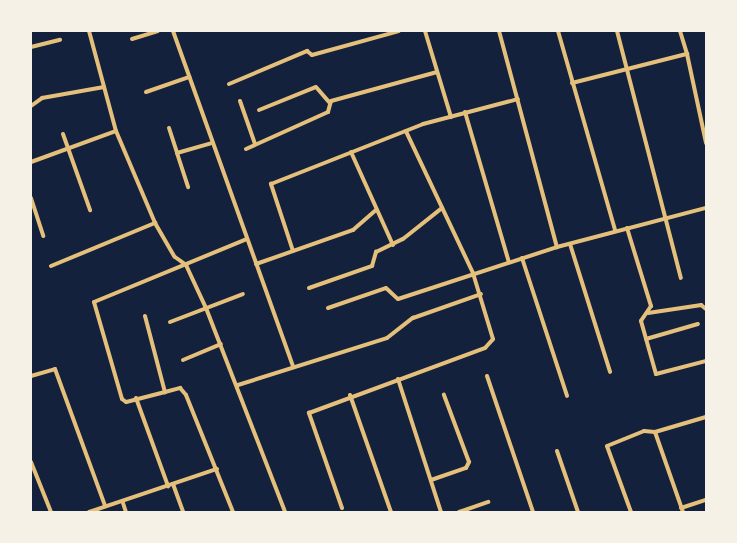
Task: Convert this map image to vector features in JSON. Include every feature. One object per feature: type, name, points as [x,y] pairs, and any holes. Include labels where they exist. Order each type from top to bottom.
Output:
[{"type":"street","points":[[89,31],[116,131],[155,223],[175,257],[186,265],[206,308],[238,385],[285,512]]},
{"type":"street","points":[[132,39],[158,31]]},
{"type":"street","points":[[173,31],[211,143],[293,367]]},
{"type":"street","points":[[229,84],[307,51],[312,55],[399,31]]},
{"type":"street","points":[[425,31],[451,116]]},
{"type":"street","points":[[499,31],[557,247]]},
{"type":"street","points":[[558,31],[615,230]]},
{"type":"street","points":[[617,31],[681,278]]},
{"type":"street","points":[[680,31],[687,54],[706,143]]},
{"type":"street","points":[[31,47],[60,40]]},
{"type":"street","points":[[572,83],[687,54]]},
{"type":"street","points":[[329,102],[438,72]]},
{"type":"street","points":[[146,92],[189,78]]},
{"type":"street","points":[[246,150],[255,144],[328,112],[329,102],[316,86],[259,110]]},
{"type":"street","points":[[31,106],[42,98],[104,87]]},
{"type":"street","points":[[293,251],[269,185],[406,131],[464,112],[518,99]]},
{"type":"street","points":[[240,101],[255,144]]},
{"type":"street","points":[[464,112],[509,262]]},
{"type":"street","points":[[169,128],[188,188]]},
{"type":"street","points":[[31,162],[116,131]]},
{"type":"street","points":[[342,508],[308,416],[350,395],[492,343],[481,294],[473,273],[406,131]]},
{"type":"street","points":[[63,134],[90,210]]},
{"type":"street","points":[[177,153],[211,143]]},
{"type":"street","points":[[351,152],[393,245]]},
{"type":"street","points":[[31,198],[43,236]]},
{"type":"street","points":[[309,288],[372,266],[376,252],[393,245],[442,208]]},
{"type":"street","points":[[328,308],[386,288],[398,299],[557,247],[664,217],[706,208]]},
{"type":"street","points":[[256,264],[353,230],[376,210]]},
{"type":"street","points":[[52,266],[155,223]]},
{"type":"street","points":[[627,228],[652,308],[641,319],[655,372],[660,376],[706,361]]},
{"type":"street","points":[[233,512],[217,468],[186,395],[180,388],[126,402],[119,393],[94,302],[247,239]]},
{"type":"street","points":[[570,244],[610,372]]},
{"type":"street","points":[[522,258],[567,396]]},
{"type":"street","points":[[170,322],[244,294]]},
{"type":"street","points":[[238,385],[387,338],[413,318],[481,294]]},
{"type":"street","points":[[648,313],[701,305],[706,309]]},
{"type":"street","points":[[144,316],[164,392]]},
{"type":"street","points":[[646,339],[698,324]]},
{"type":"street","points":[[183,360],[221,344]]},
{"type":"street","points":[[31,376],[55,369],[105,506]]},
{"type":"street","points":[[487,376],[533,512]]},
{"type":"street","points":[[398,378],[441,512]]},
{"type":"street","points":[[350,395],[391,512]]},
{"type":"street","points":[[431,480],[466,468],[470,462],[444,395]]},
{"type":"street","points":[[136,398],[183,512]]},
{"type":"street","points":[[630,512],[607,446],[644,431],[655,432],[706,416]]},
{"type":"street","points":[[655,432],[682,510],[706,500]]},
{"type":"street","points":[[557,451],[578,512]]},
{"type":"street","points":[[31,462],[51,512]]},
{"type":"street","points":[[89,512],[123,502],[217,468]]},
{"type":"street","points":[[123,502],[126,512]]},
{"type":"street","points":[[459,512],[488,502]]}]
